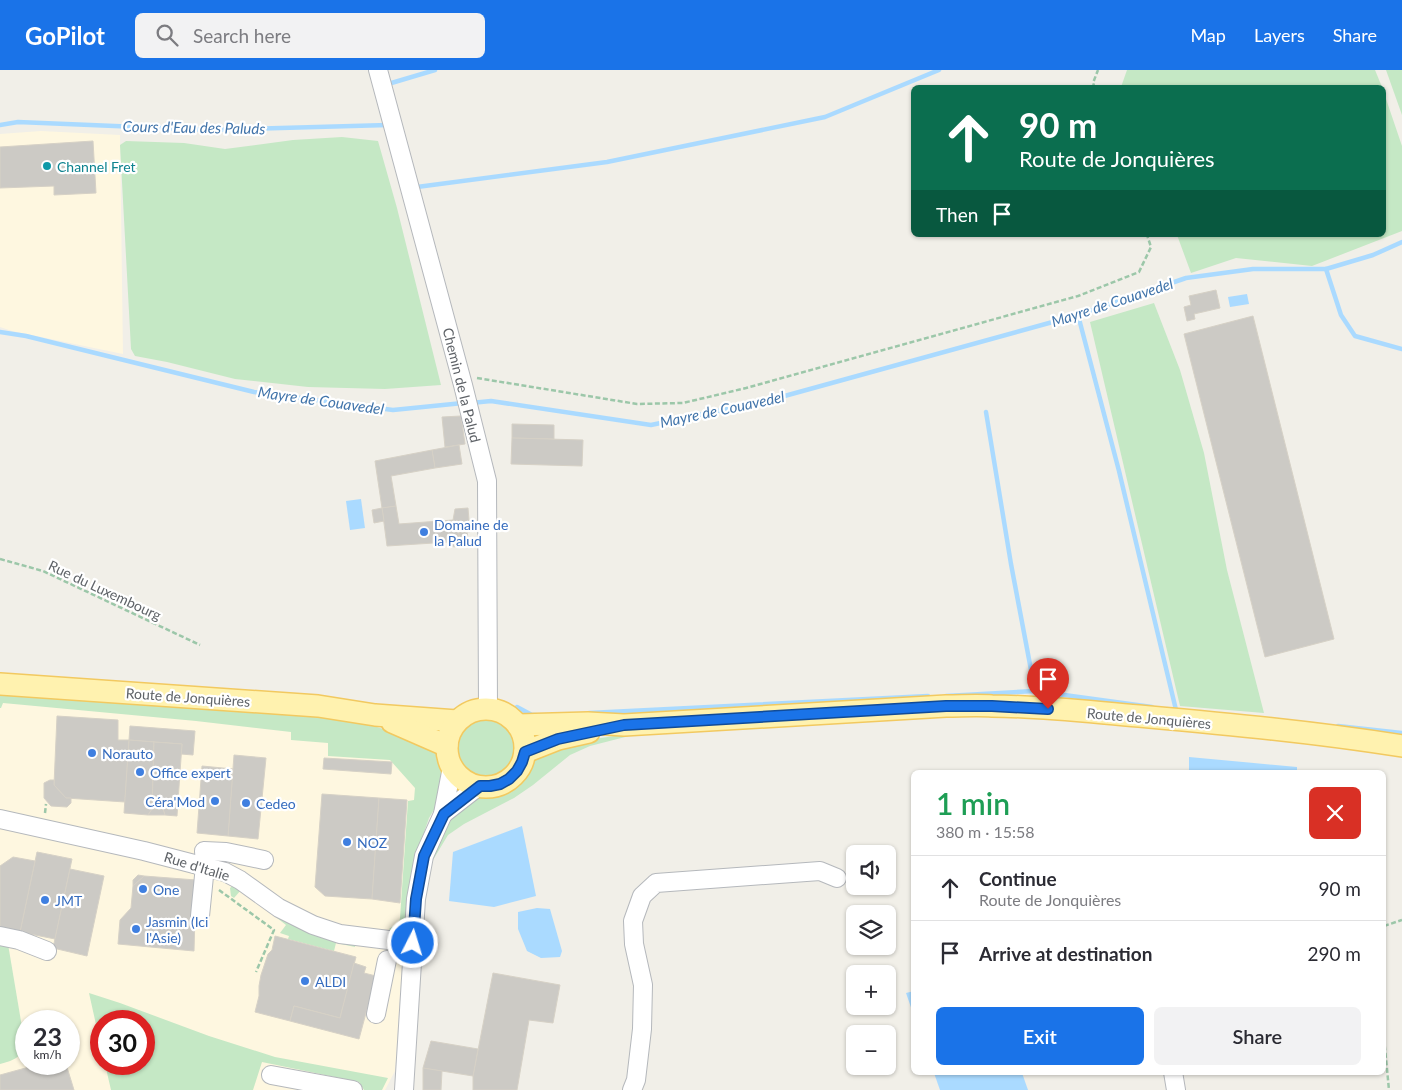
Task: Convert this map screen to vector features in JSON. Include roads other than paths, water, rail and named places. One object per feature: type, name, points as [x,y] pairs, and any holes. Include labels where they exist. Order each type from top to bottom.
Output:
[{"type":"main road","name":"Route de Jonquières","points":[[0,684],[318,706],[375,715],[457,721]]},
{"type":"main road","name":"Route de Jonquières","points":[[518,725],[588,723],[624,725],[946,706],[992,706],[1039,708],[1251,727],[1402,746]]},
{"type":"main road","points":[[488,708],[510,716],[518,725],[522,732],[525,752],[520,767],[509,779],[500,784],[480,786],[468,783],[459,776],[449,760],[447,746],[449,734],[457,721],[464,715],[488,708]]},
{"type":"main road","name":"Route de Jonquières","points":[[375,715],[447,746]]},
{"type":"main road","name":"Route de Jonquières","points":[[525,752],[558,739],[624,725]]},
{"type":"street","name":"Chemin de la Palud","points":[[378,70],[462,380],[487,481],[488,708]]},
{"type":"street","points":[[404,1090],[416,899],[424,856],[444,814],[452,767]]},
{"type":"street","points":[[444,814],[480,786]]},
{"type":"street","name":"Rue d'Italie","points":[[0,819],[144,851],[225,872],[240,880],[279,908],[313,925],[340,934],[413,943]]},
{"type":"street","points":[[200,916],[210,868],[204,850],[226,852],[264,860]]},
{"type":"street","points":[[632,1090],[636,1080],[641,1038],[643,985],[634,944],[633,921],[642,896],[656,883],[820,871],[837,878]]},
{"type":"street","points":[[0,936],[19,940],[47,951]]},
{"type":"street","points":[[376,1014],[387,960]]},
{"type":"street","points":[[271,1075],[352,1090]]},
{"type":"street","points":[[1174,1075],[1176,1090]]},
{"type":"water","points":[[1247,294],[1249,304],[1230,307],[1228,297]]},
{"type":"water","points":[[361,499],[365,528],[350,530],[346,501]]},
{"type":"water","points":[[1189,757],[1297,767],[1297,770],[1189,770]]},
{"type":"water","points":[[522,826],[536,896],[494,907],[449,901],[453,852]]},
{"type":"water","points":[[537,908],[550,909],[562,951],[560,957],[541,958],[527,951],[518,929],[518,912]]},
{"type":"water","points":[[911,992],[911,1007],[906,993]]},
{"type":"water","points":[[935,1075],[1023,1075],[1028,1090],[940,1090]]},
{"type":"waterway","points":[[388,84],[435,70]]},
{"type":"waterway","points":[[417,187],[607,162],[825,117],[939,70]]},
{"type":"waterway","name":"Cours d'Eau des Paluds","points":[[0,125],[18,122],[211,130],[388,125]]},
{"type":"waterway","name":"Mayre de Couavedel","points":[[471,403],[491,401],[651,425],[770,400],[1078,315],[1186,278],[1253,269],[1326,269],[1373,255],[1402,242]]},
{"type":"waterway","points":[[1326,269],[1341,315],[1355,336],[1402,349]]},
{"type":"waterway","points":[[1078,315],[1119,471],[1176,710]]},
{"type":"waterway","name":"Mayre de Couavedel","points":[[0,332],[26,336],[254,392],[393,410],[463,403]]},
{"type":"waterway","points":[[986,412],[1011,564],[1035,691]]},
{"type":"waterway","points":[[946,696],[1035,691],[1152,707]]},
{"type":"waterway","points":[[589,713],[928,696]]},
{"type":"waterway","points":[[517,707],[532,715],[536,715]]},
{"type":"waterway","points":[[1338,726],[1402,733]]},
{"type":"place","name":"Channel Fret","points":[[47,166]]},
{"type":"place","name":"Domaine de la Palud","points":[[424,532]]},
{"type":"place","name":"Norauto","points":[[92,753]]},
{"type":"place","name":"Office expert","points":[[140,772]]},
{"type":"place","name":"Céra'Mod","points":[[215,801]]},
{"type":"place","name":"Cedeo","points":[[246,803]]},
{"type":"place","name":"NOZ","points":[[347,842]]},
{"type":"place","name":"One","points":[[143,889]]},
{"type":"place","name":"JMT","points":[[45,900]]},
{"type":"place","name":"Jasmin (Ici l'Asie)","points":[[136,929]]},
{"type":"place","name":"ALDI","points":[[305,981]]}]
